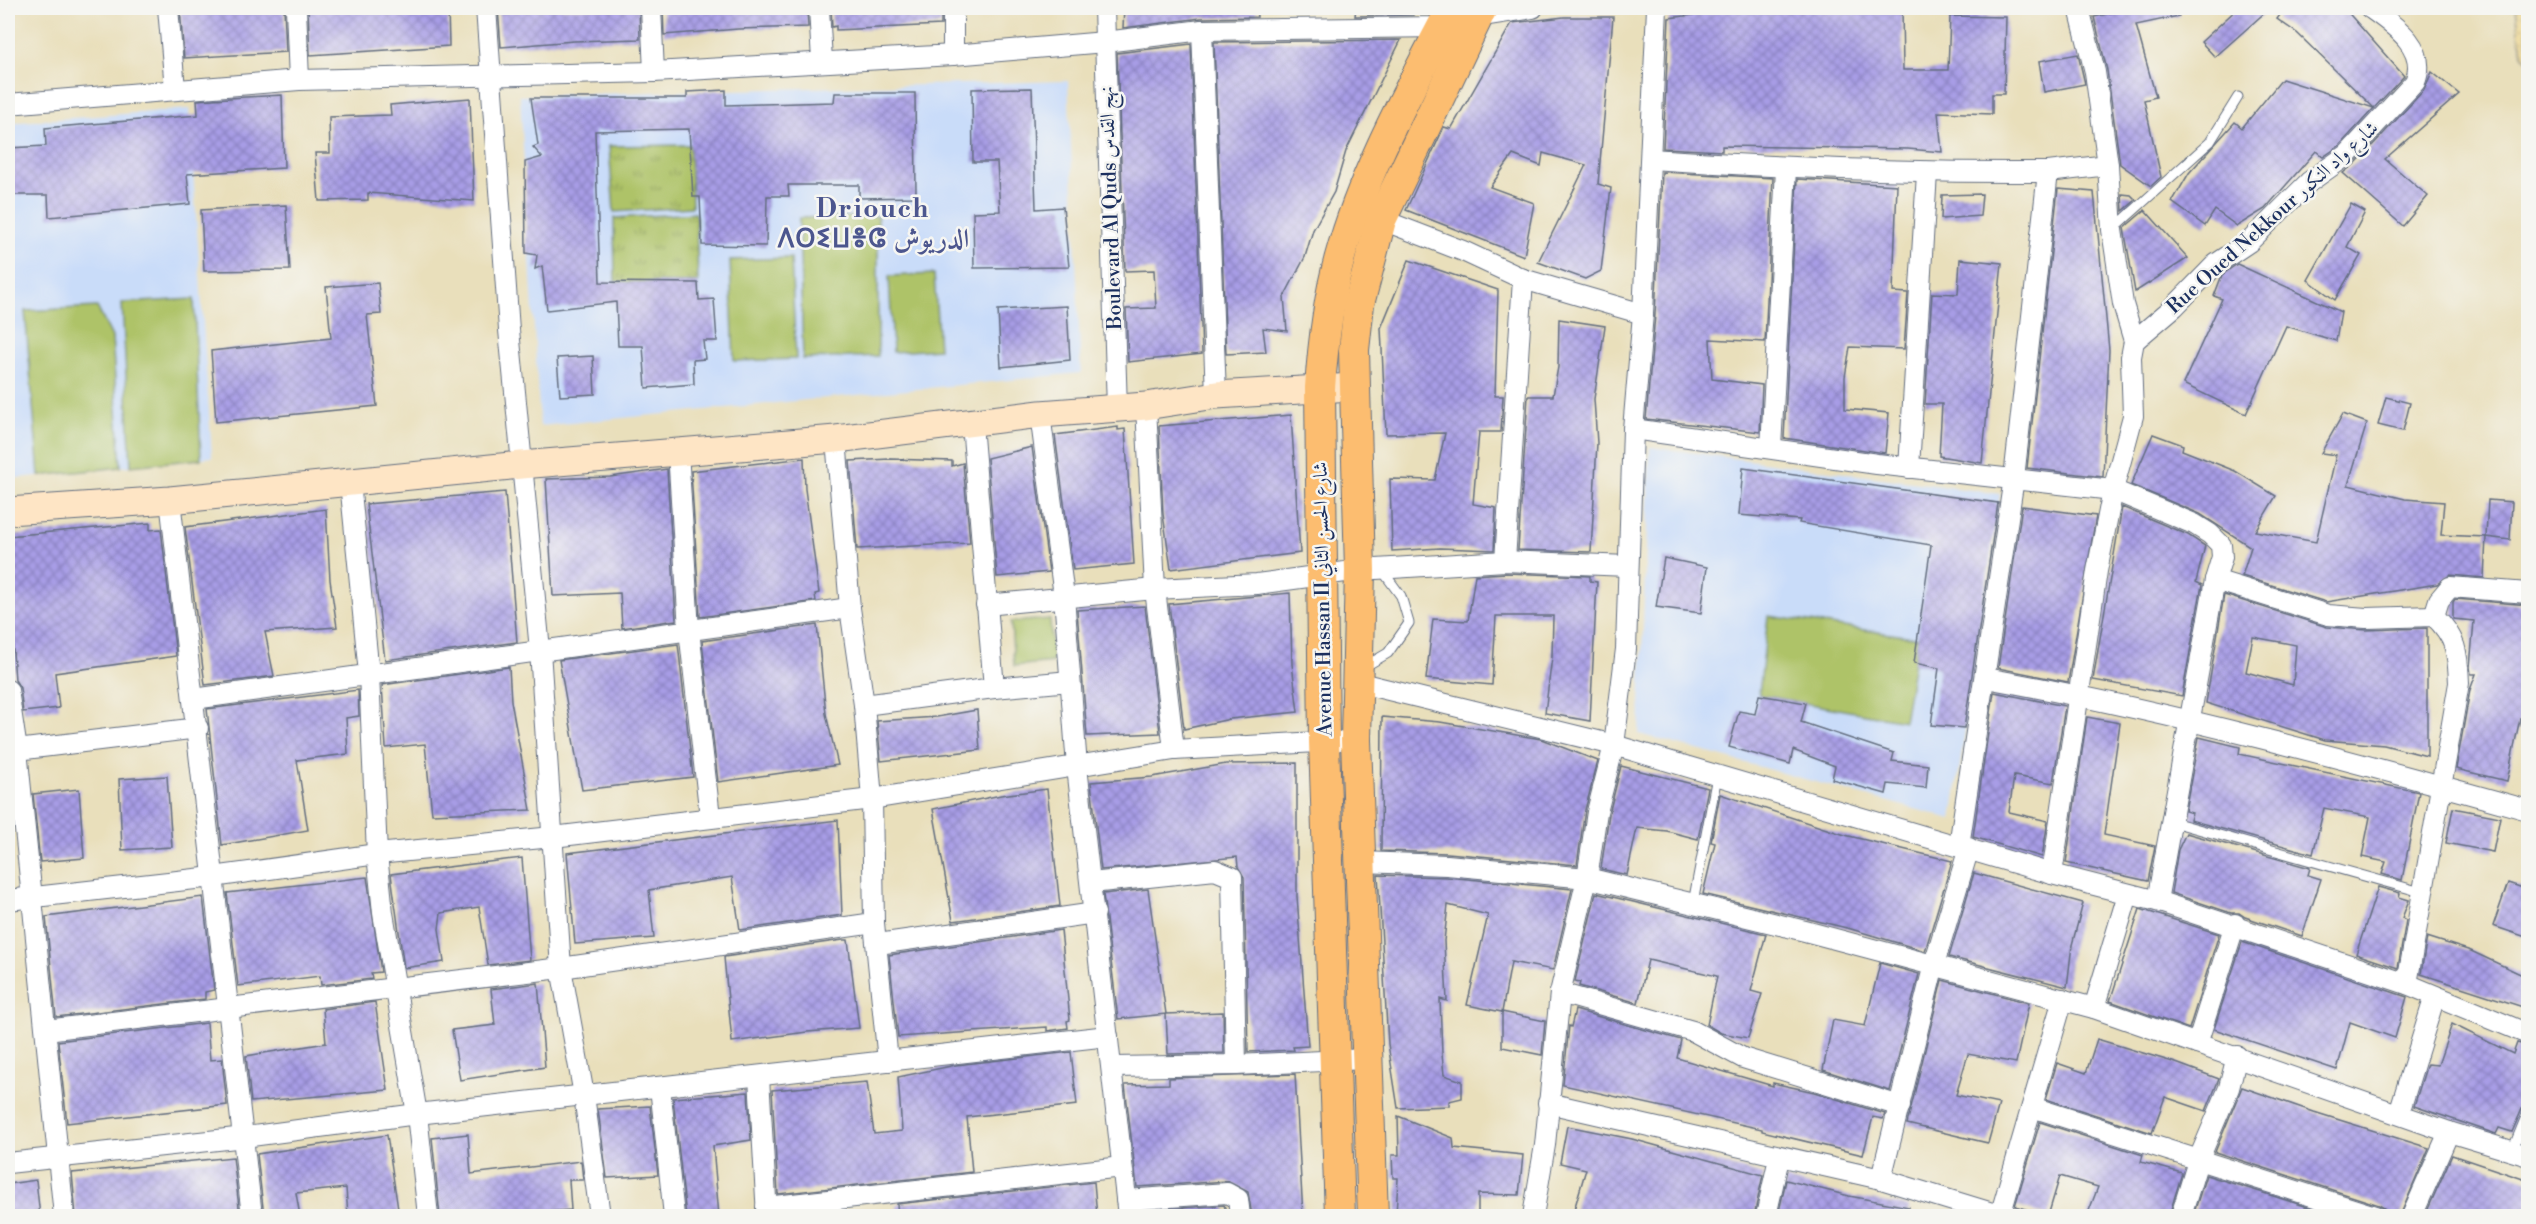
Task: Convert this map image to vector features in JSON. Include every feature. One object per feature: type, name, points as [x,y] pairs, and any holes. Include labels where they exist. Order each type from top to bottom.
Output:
[{"type":"main road","name":"Avenue Hassan II شارع الحسن الثاني","points":[[1373,1216],[1356,740],[1357,676],[1371,569],[1353,387],[1359,304],[1369,215],[1407,97],[1463,15]]},
{"type":"main road","name":"Avenue Hassan II شارع الحسن الثاني","points":[[1340,1216],[1324,742],[1320,388],[1329,303],[1340,257],[1369,215]]},
{"type":"street","points":[[168,8],[175,89]]},
{"type":"street","points":[[296,8],[299,80]]},
{"type":"street","points":[[486,8],[489,75],[521,465],[540,650],[561,968],[584,1095],[600,1216]]},
{"type":"street","points":[[651,8],[654,72]]},
{"type":"street","points":[[819,8],[822,61]]},
{"type":"street","points":[[953,8],[953,56]]},
{"type":"street","name":"Boulevard Al Quds نهج القدس","points":[[1104,8],[1117,408]]},
{"type":"street","points":[[8,104],[299,80],[654,72],[822,61],[953,56],[1105,42],[1202,30],[1463,15],[1533,8]]},
{"type":"street","points":[[1533,1216],[1545,1145],[1548,1103],[1556,1052],[1560,993],[1587,878],[1598,812],[1614,745],[1626,649],[1633,429],[1643,314],[1657,8]]},
{"type":"street","points":[[2052,874],[2097,571],[2113,490],[2133,416],[2131,357],[2134,341],[2123,304],[2112,230],[2108,165],[2095,72],[2079,8]]},
{"type":"street","name":"Rue Oued Nekkour شارع واد النکور","points":[[2134,341],[2174,307],[2216,264],[2249,242],[2309,182],[2347,155],[2415,82],[2420,71],[2415,49],[2399,29],[2370,8]]},
{"type":"street","points":[[1202,30],[1216,395]]},
{"type":"street","points":[[1651,159],[1786,169],[1927,173],[2048,172],[2108,165]]},
{"type":"street","points":[[1771,448],[1786,169]]},
{"type":"street","points":[[1881,1179],[1964,847],[2014,478],[2048,172]]},
{"type":"street","points":[[1909,468],[1927,173]]},
{"type":"street","points":[[1369,215],[1463,251],[1523,279],[1643,314]]},
{"type":"street","points":[[1505,561],[1523,279]]},
{"type":"street","points":[[8,511],[170,500],[521,465],[836,439],[1040,414],[1146,406],[1216,395],[1353,387]]},
{"type":"street","points":[[1146,406],[1155,589],[1174,750]]},
{"type":"street","points":[[1040,414],[1064,597],[1077,767],[1113,1067],[1127,1208],[1227,1193],[1238,1199],[1240,1216]]},
{"type":"street","points":[[972,424],[994,688]]},
{"type":"street","points":[[1633,429],[1909,468],[2113,490],[2194,524],[2210,534],[2221,545],[2222,556],[2215,580],[2157,901]]},
{"type":"street","points":[[836,439],[850,608],[864,705],[872,799],[874,923],[878,944],[888,1061]]},
{"type":"street","points":[[678,451],[689,630],[710,818]]},
{"type":"street","points":[[350,482],[369,674],[377,854],[383,913],[417,1114],[428,1216]]},
{"type":"street","points":[[170,500],[198,728],[227,1010],[245,1137],[252,1216]]},
{"type":"street","points":[[986,605],[1155,589],[1257,584],[1323,573],[1371,569],[1505,561],[1629,566]]},
{"type":"street","points":[[2215,580],[2328,615],[2366,618],[2434,616],[2450,631],[2458,661],[2458,683],[2407,984]]},
{"type":"street","points":[[2434,616],[2439,600],[2450,586],[2529,593]]},
{"type":"street","points":[[194,699],[850,608]]},
{"type":"street","points":[[1357,676],[1614,745],[2052,874],[2235,924],[2407,984],[2529,1034]]},
{"type":"street","points":[[1986,678],[2079,695],[2191,721],[2529,810]]},
{"type":"street","points":[[864,705],[994,688],[1070,681]]},
{"type":"street","points":[[8,696],[17,750],[30,897],[46,1029],[64,1216]]},
{"type":"street","points":[[17,750],[198,728]]},
{"type":"street","points":[[8,900],[213,877],[377,854],[553,837],[872,799],[1174,750],[1356,740]]},
{"type":"street","points":[[1360,862],[1447,865],[1587,878],[1693,903],[1934,964],[2094,1008],[2237,1056],[2449,1132],[2520,1154]]},
{"type":"street","points":[[1091,883],[1215,870],[1232,877],[1236,1065]]},
{"type":"street","points":[[2094,1008],[2128,894]]},
{"type":"street","points":[[878,944],[1095,914]]},
{"type":"street","points":[[46,1029],[227,1010],[395,987],[561,968],[874,923]]},
{"type":"street","points":[[2197,1044],[2235,924]]},
{"type":"street","points":[[1560,993],[1693,1031],[1743,1058],[1900,1106]]},
{"type":"street","points":[[2399,1113],[2435,996]]},
{"type":"street","points":[[1548,1103],[1779,1158],[1881,1179],[2001,1216],[2063,999]]},
{"type":"street","points":[[8,1163],[1108,1036]]},
{"type":"street","points":[[2181,1216],[2198,1161],[2229,1088],[2237,1056]]},
{"type":"street","points":[[1113,1067],[1236,1065],[1366,1059]]},
{"type":"street","points":[[759,1077],[767,1212],[1122,1167]]},
{"type":"street","points":[[660,1087],[674,1216]]},
{"type":"street","points":[[2032,1107],[2375,1216]]},
{"type":"street","points":[[2412,1216],[2449,1132]]},
{"type":"street","points":[[1766,1216],[1779,1158]]},
{"type":"lane","points":[[2112,230],[2210,142],[2238,97]]},
{"type":"lane","points":[[1357,676],[1388,653],[1409,623],[1401,596],[1371,569]]},
{"type":"lane","points":[[1693,903],[1717,776]]},
{"type":"lane","points":[[2173,822],[2421,892]]},
{"type":"lane","points":[[2520,1154],[2529,1112]]},
{"type":"shaded area","points":[[1068,81],[1081,373],[540,426],[520,96]]},
{"type":"shaded area","points":[[189,109],[212,457],[8,479],[8,123]]},
{"type":"shaded area","points":[[1650,447],[2000,494],[1952,819],[1639,734]]},
{"type":"green space","points":[[690,145],[692,207],[614,212],[609,146]]},
{"type":"green space","points":[[696,213],[698,283],[615,282],[614,218]]},
{"type":"green space","points":[[878,216],[878,356],[803,359],[799,218]]},
{"type":"green space","points":[[791,258],[796,359],[734,361],[730,260]]},
{"type":"green space","points":[[934,274],[939,349],[893,352],[889,276]]},
{"type":"green space","points":[[194,299],[201,459],[131,466],[122,303]]},
{"type":"green space","points":[[97,307],[112,337],[121,467],[39,476],[25,311]]},
{"type":"green space","points":[[1768,616],[1918,638],[1904,721],[1759,695]]},
{"type":"green space","points":[[1050,619],[1053,662],[1014,666],[1011,622]]},
{"type":"sand","points":[[2516,8],[2528,8],[2528,61],[2522,54]]},
{"type":"building","points":[[180,8],[284,8],[286,52],[184,58]]},
{"type":"building","points":[[308,8],[448,8],[449,46],[310,55]]},
{"type":"building","points":[[498,8],[639,8],[640,39],[501,47]]},
{"type":"building","points":[[663,8],[807,8],[808,27],[738,29],[664,35]]},
{"type":"building","points":[[831,8],[941,8],[941,25],[836,30],[836,26],[832,27]]},
{"type":"building","points":[[1124,8],[1256,8],[1257,17],[1201,18],[1123,28]]},
{"type":"building","points":[[1356,8],[1417,8],[1413,15],[1355,16]]},
{"type":"building","points":[[1747,8],[1847,8],[1877,12],[1902,8],[1903,70],[1948,70],[1950,16],[2006,17],[2004,94],[1992,94],[1992,114],[1938,112],[1942,152],[1908,149],[1722,146],[1722,151],[1663,148],[1669,18]]},
{"type":"building","points":[[2114,8],[2178,8],[2179,16],[2136,25],[2156,97],[2144,100],[2161,177],[2151,186],[2120,164],[2107,70],[2094,17],[2115,12]]},
{"type":"building","points":[[2238,8],[2270,8],[2215,57],[2201,42]]},
{"type":"building","points":[[2285,8],[2344,8],[2404,76],[2374,108],[2297,33],[2277,19]]},
{"type":"building","points":[[1564,17],[1613,17],[1598,184],[1611,188],[1601,271],[1585,279],[1538,262],[1586,165],[1543,153],[1541,166],[1513,155],[1490,187],[1534,203],[1524,256],[1406,210],[1444,127],[1451,129],[1512,23]]},
{"type":"building","points":[[1401,40],[1346,151],[1334,192],[1313,230],[1305,257],[1284,297],[1287,331],[1263,328],[1266,352],[1226,354],[1214,42]]},
{"type":"building","points":[[1191,44],[1202,354],[1128,362],[1126,309],[1156,308],[1154,270],[1125,271],[1117,53]]},
{"type":"building","points":[[2078,54],[2085,84],[2044,92],[2039,61]]},
{"type":"building","points":[[2432,72],[2459,94],[2385,159],[2428,196],[2403,226],[2343,173],[2356,163],[2424,90]]},
{"type":"building","points":[[2282,79],[2374,108],[2339,146],[2323,157],[2316,151],[2265,209],[2237,226],[2215,210],[2205,226],[2172,202],[2189,173],[2235,122],[2242,128]]},
{"type":"building","points":[[1032,88],[1036,209],[1063,207],[1069,267],[974,268],[973,212],[1000,211],[997,162],[973,162],[972,89]]},
{"type":"building","points":[[726,90],[726,105],[834,102],[835,93],[915,93],[916,197],[859,198],[859,185],[788,185],[789,196],[767,196],[766,246],[702,245],[700,197],[693,197],[689,129],[595,131],[600,282],[698,283],[699,300],[714,299],[717,341],[703,341],[705,359],[693,360],[694,384],[646,388],[643,346],[618,346],[616,302],[547,310],[542,266],[535,269],[537,255],[526,253],[525,162],[542,157],[533,147],[538,145],[531,98],[687,98],[687,92]]},
{"type":"building","points":[[282,95],[284,168],[187,174],[190,204],[49,217],[48,195],[8,195],[8,148],[46,146],[45,128],[198,115],[197,100]]},
{"type":"building","points":[[470,98],[474,201],[368,193],[368,200],[319,201],[315,153],[330,153],[329,117],[391,115],[390,105]]},
{"type":"building","points":[[1662,172],[1773,178],[1765,342],[1710,339],[1712,379],[1762,385],[1760,432],[1646,419],[1655,315]]},
{"type":"building","points":[[1797,179],[1897,185],[1893,292],[1908,293],[1904,349],[1850,347],[1845,377],[1845,409],[1889,413],[1885,453],[1784,438]]},
{"type":"building","points":[[2058,189],[2094,192],[2109,350],[2103,477],[2027,468]]},
{"type":"building","points":[[1982,194],[1980,216],[1941,219],[1942,195]]},
{"type":"building","points":[[2122,194],[2131,195],[2136,200],[2123,211]]},
{"type":"building","points":[[2351,204],[2365,212],[2347,247],[2361,255],[2335,300],[2308,280]]},
{"type":"building","points":[[286,205],[290,270],[204,271],[201,210]]},
{"type":"building","points":[[2145,210],[2188,258],[2135,292],[2124,228]]},
{"type":"building","points":[[1960,259],[2002,263],[1982,463],[1939,456],[1942,404],[1925,404],[1932,293],[1958,294]]},
{"type":"building","points":[[1409,260],[1498,290],[1495,396],[1503,396],[1501,432],[1479,432],[1473,504],[1496,508],[1494,550],[1440,548],[1392,551],[1390,479],[1435,480],[1445,433],[1386,434],[1381,328]]},
{"type":"building","points":[[2237,264],[2341,312],[2336,341],[2286,326],[2246,414],[2183,384],[2222,299],[2214,296],[2222,275]]},
{"type":"building","points":[[378,283],[381,314],[367,315],[377,406],[216,422],[211,351],[331,338],[326,287]]},
{"type":"building","points":[[1067,306],[1070,360],[1001,367],[998,310]]},
{"type":"building","points":[[1559,319],[1605,326],[1594,399],[1597,443],[1591,552],[1518,550],[1528,396],[1553,396],[1558,367]]},
{"type":"building","points":[[593,356],[595,394],[560,396],[557,358]]},
{"type":"building","points":[[2386,397],[2410,403],[2403,431],[2378,425]]},
{"type":"building","points":[[2343,414],[2367,423],[2348,485],[2405,499],[2444,502],[2441,535],[2486,537],[2484,578],[2450,575],[2437,584],[2326,602],[2242,576],[2251,547],[2200,514],[2131,485],[2153,434],[2183,445],[2182,450],[2235,471],[2276,496],[2255,531],[2316,542],[2336,455],[2321,453]]},
{"type":"building","points":[[1291,415],[1300,553],[1171,569],[1163,514],[1159,426]]},
{"type":"building","points":[[1118,427],[1118,430],[1125,429],[1134,564],[1073,570],[1055,435]]},
{"type":"building","points":[[1032,447],[1049,572],[997,577],[987,458]]},
{"type":"building","points":[[804,458],[805,489],[819,593],[815,594],[816,601],[700,617],[691,471]]},
{"type":"building","points":[[890,459],[952,461],[952,466],[963,463],[970,543],[857,549],[850,461]]},
{"type":"building","points":[[1743,468],[1998,503],[1964,728],[1931,725],[1939,668],[1914,663],[1931,545],[1799,523],[1800,520],[1739,515]]},
{"type":"building","points":[[667,469],[676,620],[622,628],[620,593],[553,596],[546,479],[610,477]]},
{"type":"building","points":[[505,492],[517,642],[385,660],[366,504]]},
{"type":"building","points":[[2488,500],[2512,502],[2510,540],[2486,537]]},
{"type":"building","points":[[2022,506],[2096,516],[2068,682],[1998,668]]},
{"type":"building","points":[[2122,507],[2188,535],[2205,546],[2196,582],[2202,585],[2182,696],[2093,680]]},
{"type":"building","points":[[326,509],[330,580],[337,627],[265,632],[274,676],[205,685],[185,527]]},
{"type":"building","points":[[150,523],[150,530],[161,529],[176,656],[55,673],[59,708],[23,712],[20,688],[15,680],[10,609],[8,609],[8,536]]},
{"type":"building","points":[[1664,558],[1707,567],[1701,613],[1656,607]]},
{"type":"building","points":[[1505,573],[1590,576],[1590,581],[1597,582],[1590,721],[1545,713],[1552,657],[1553,616],[1496,616],[1492,685],[1426,679],[1433,619],[1468,621],[1475,575]]},
{"type":"building","points":[[1290,593],[1292,664],[1298,712],[1230,719],[1184,729],[1169,604]]},
{"type":"building","points":[[2224,595],[2327,627],[2366,630],[2427,628],[2427,756],[2384,745],[2325,740],[2206,703]],"holes":[[[2253,637],[2296,645],[2293,685],[2246,672]]]},
{"type":"building","points":[[2455,599],[2529,605],[2529,720],[2520,718],[2507,781],[2456,769],[2470,690],[2476,674],[2471,674],[2470,667],[2474,621],[2453,619]]},
{"type":"building","points":[[1145,606],[1160,733],[1087,736],[1077,610]]},
{"type":"building","points":[[817,625],[826,714],[838,765],[718,782],[702,641]]},
{"type":"building","points":[[678,644],[693,777],[582,790],[559,660]]},
{"type":"building","points":[[509,667],[511,701],[531,810],[432,814],[425,744],[386,748],[382,685]]},
{"type":"building","points":[[358,690],[359,716],[346,718],[348,754],[297,760],[308,830],[222,845],[207,709]]},
{"type":"building","points":[[1994,692],[2065,706],[2053,783],[2014,776],[2009,812],[2048,821],[2042,857],[1973,837]]},
{"type":"building","points":[[1759,695],[1806,703],[1801,722],[1894,753],[1892,761],[1928,765],[1926,788],[1888,784],[1886,794],[1832,779],[1835,766],[1793,750],[1790,764],[1729,747],[1739,711],[1755,714]]},
{"type":"building","points":[[977,710],[980,750],[881,761],[877,721],[937,717]]},
{"type":"building","points":[[1382,717],[1440,722],[1541,739],[1598,761],[1585,810],[1577,865],[1448,853],[1381,851]]},
{"type":"building","points":[[2087,717],[2120,723],[2104,835],[2155,846],[2148,881],[2066,863]]},
{"type":"building","points":[[2199,737],[2240,747],[2239,754],[2419,792],[2402,880],[2382,874],[2386,862],[2362,857],[2370,817],[2324,808],[2313,854],[2190,820],[2192,813],[2185,811]]},
{"type":"building","points":[[1297,763],[1297,896],[1308,1046],[1293,1047],[1294,1050],[1248,1052],[1244,877],[1238,867],[1237,857],[1101,870],[1091,782],[1152,777],[1226,764]]},
{"type":"building","points":[[1621,766],[1708,788],[1698,839],[1667,831],[1637,828],[1627,875],[1601,869],[1609,814]]},
{"type":"building","points":[[167,776],[172,847],[122,850],[119,779]]},
{"type":"building","points":[[79,789],[84,858],[40,862],[33,794]]},
{"type":"building","points":[[1047,789],[1060,906],[953,921],[933,809],[1001,795]]},
{"type":"building","points":[[1720,794],[1845,835],[1952,861],[1925,951],[1851,929],[1703,894],[1715,843],[1711,842]]},
{"type":"building","points":[[2453,808],[2500,817],[2493,852],[2446,843]]},
{"type":"building","points":[[838,820],[842,915],[740,930],[732,877],[649,890],[654,938],[575,944],[567,853]]},
{"type":"building","points":[[2186,833],[2310,868],[2308,875],[2321,879],[2302,936],[2239,913],[2231,913],[2171,893],[2178,850]]},
{"type":"building","points":[[522,858],[530,960],[488,965],[479,907],[441,913],[439,929],[444,962],[404,968],[391,874]]},
{"type":"building","points":[[1974,873],[2083,903],[2072,945],[2067,987],[1949,957]]},
{"type":"building","points":[[1378,875],[1446,877],[1572,889],[1553,970],[1511,962],[1502,1012],[1467,1005],[1488,915],[1448,905],[1444,941],[1447,1001],[1440,999],[1442,1054],[1444,1075],[1462,1081],[1462,1098],[1449,1101],[1449,1106],[1398,1108],[1388,1044]]},
{"type":"building","points":[[367,877],[381,972],[371,973],[372,979],[321,985],[320,976],[238,986],[227,893]]},
{"type":"building","points":[[2508,883],[2529,890],[2529,938],[2493,926]]},
{"type":"building","points":[[2378,887],[2400,893],[2399,897],[2409,900],[2402,918],[2406,920],[2398,968],[2356,954]]},
{"type":"building","points":[[1148,889],[1166,1014],[1118,1019],[1103,894]]},
{"type":"building","points":[[1596,893],[1766,934],[1751,991],[1762,994],[1748,1038],[1721,1033],[1707,1025],[1717,976],[1648,960],[1638,1003],[1579,986],[1580,982],[1575,981]]},
{"type":"building","points":[[203,897],[214,990],[205,992],[205,999],[56,1017],[46,917]]},
{"type":"building","points":[[2140,909],[2219,934],[2189,1029],[2110,1001]]},
{"type":"building","points":[[1061,930],[1070,1020],[1067,1021],[1068,1028],[1047,1031],[1047,1027],[898,1037],[889,955]]},
{"type":"building","points":[[2427,937],[2471,951],[2529,978],[2529,1009],[2421,974]]},
{"type":"building","points":[[848,940],[859,1028],[732,1042],[724,957]]},
{"type":"building","points":[[2242,942],[2407,997],[2395,1038],[2350,1022],[2337,1070],[2214,1029]]},
{"type":"building","points":[[1880,963],[1919,974],[1890,1091],[1823,1070],[1833,1020],[1865,1026]]},
{"type":"building","points":[[1942,980],[2029,1003],[2016,1063],[1968,1054],[1956,1095],[1999,1104],[1988,1143],[1907,1124]]},
{"type":"building","points":[[538,983],[545,1067],[460,1080],[452,1030],[495,1025],[491,989]]},
{"type":"building","points":[[375,1002],[388,1090],[251,1102],[246,1056],[326,1043],[323,1009]]},
{"type":"building","points":[[1575,1010],[1681,1040],[1677,1058],[1773,1086],[1773,1083],[1814,1092],[1885,1114],[1883,1119],[1873,1117],[1863,1155],[1762,1131],[1762,1129],[1563,1085],[1569,1026],[1571,1027]]},
{"type":"building","points":[[1223,1012],[1224,1053],[1168,1054],[1166,1014]]},
{"type":"building","points":[[1502,1012],[1545,1021],[1542,1055],[1502,1047]]},
{"type":"building","points":[[207,1023],[210,1060],[222,1059],[227,1105],[67,1123],[58,1041]]},
{"type":"building","points":[[2452,1024],[2513,1054],[2517,1043],[2529,1046],[2529,1105],[2522,1109],[2512,1132],[2499,1128],[2496,1134],[2414,1106],[2427,1064],[2438,1065]]},
{"type":"building","points":[[2097,1039],[2176,1063],[2219,1079],[2206,1111],[2165,1097],[2152,1133],[2046,1099],[2057,1063],[2086,1073]]},
{"type":"building","points":[[1071,1052],[1077,1105],[967,1117],[972,1172],[778,1194],[772,1090],[867,1082],[874,1134],[902,1131],[898,1077],[956,1065]]},
{"type":"building","points":[[1295,1074],[1303,1216],[1252,1216],[1248,1192],[1227,1181],[1137,1187],[1125,1085],[1169,1084],[1169,1078]]},
{"type":"building","points":[[2242,1087],[2429,1148],[2400,1216],[2387,1216],[2384,1208],[2379,1205],[2215,1152]]},
{"type":"building","points":[[748,1092],[751,1140],[713,1146],[719,1216],[686,1216],[673,1098]]},
{"type":"building","points":[[650,1106],[658,1175],[607,1178],[598,1109]]},
{"type":"building","points":[[1398,1116],[1453,1138],[1454,1148],[1523,1155],[1519,1195],[1478,1194],[1478,1216],[1396,1216],[1398,1178],[1393,1178],[1392,1155],[1399,1155]]},
{"type":"building","points":[[2040,1122],[2143,1155],[2141,1162],[2182,1173],[2169,1216],[2087,1216],[2098,1187],[2060,1176],[2048,1216],[2015,1206]]},
{"type":"building","points":[[1567,1126],[1632,1139],[1763,1175],[1754,1216],[1601,1216],[1574,1210],[1586,1169],[1560,1163]]},
{"type":"building","points":[[468,1134],[471,1174],[581,1161],[583,1180],[569,1180],[571,1210],[494,1216],[440,1216],[432,1138]]},
{"type":"building","points":[[387,1135],[399,1216],[348,1216],[346,1188],[296,1193],[300,1216],[264,1216],[257,1154]]},
{"type":"building","points":[[2452,1155],[2529,1181],[2529,1216],[2425,1216]]},
{"type":"building","points":[[233,1157],[240,1216],[76,1216],[72,1173]]},
{"type":"building","points":[[2206,1175],[2337,1216],[2193,1216]]},
{"type":"building","points":[[36,1180],[40,1216],[8,1216],[8,1184]]},
{"type":"building","points":[[1786,1180],[1849,1196],[1909,1207],[1908,1216],[1778,1216]]},
{"type":"building","points":[[1094,1182],[1097,1216],[898,1216],[897,1204]]},
{"type":"building","points":[[1224,1205],[1228,1216],[1140,1216],[1140,1211]]},
{"type":"district","name":"Driouch ⴷⵔⵉⵡⴻⵛ الدريوش","points":[[873,223]]}]
